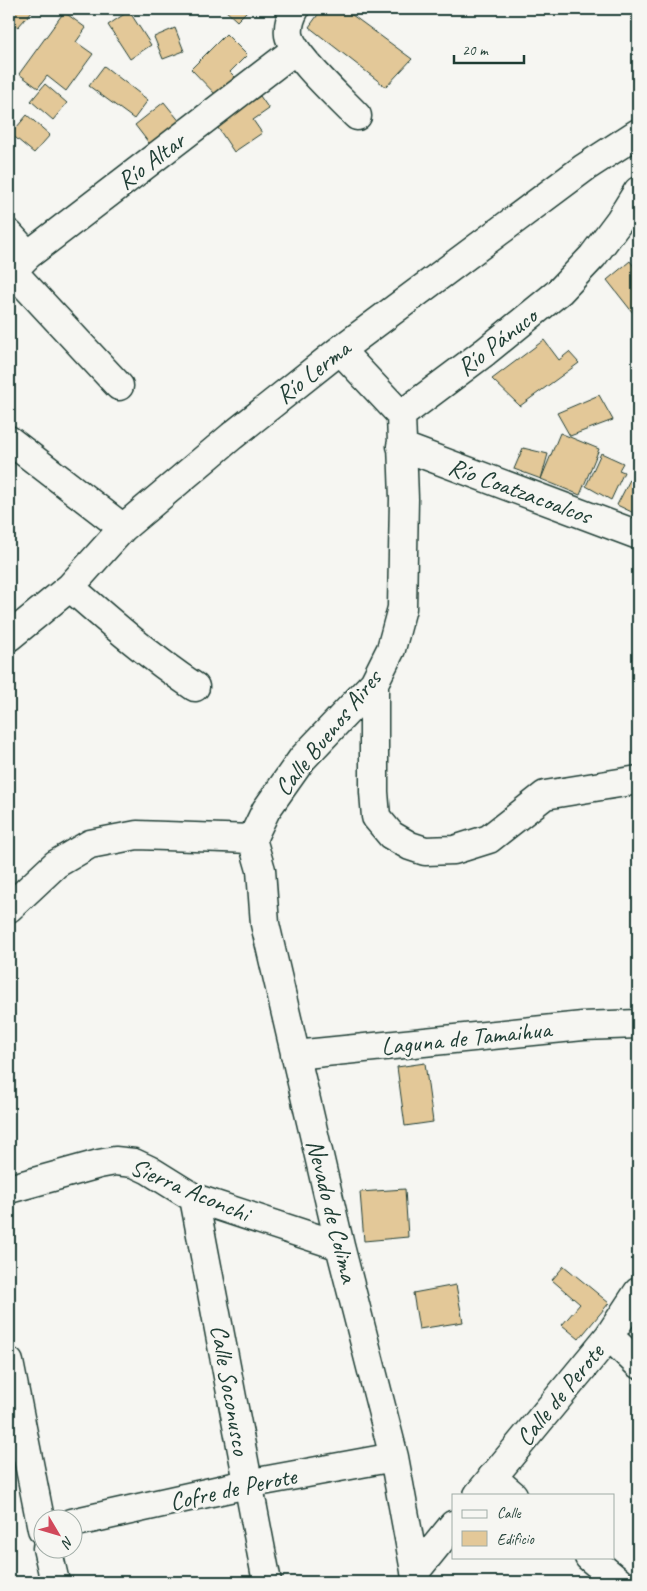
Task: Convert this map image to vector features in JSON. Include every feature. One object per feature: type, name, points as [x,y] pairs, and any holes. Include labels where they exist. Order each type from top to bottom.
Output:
[{"type":"street","points":[[295,9],[290,17],[289,35],[295,50],[357,116]]},
{"type":"street","name":"Río Altar","points":[[16,267],[295,50]]},
{"type":"street","name":"Río Lerma","points":[[9,637],[70,587],[123,528],[232,436],[340,350],[584,168],[638,133]]},
{"type":"street","name":"Río Pánuco","points":[[401,415],[486,352],[560,292],[593,256],[620,220],[638,191]]},
{"type":"street","points":[[9,234],[16,267],[119,386]]},
{"type":"street","points":[[340,350],[401,415]]},
{"type":"street","name":"Calle Buenos Aires","points":[[252,839],[266,810],[302,759],[374,684],[391,649],[402,608],[404,499],[401,415]]},
{"type":"street","points":[[9,440],[123,528]]},
{"type":"street","name":"Río Coatzacoalcos","points":[[401,446],[638,535]]},
{"type":"street","points":[[70,587],[125,636],[195,687]]},
{"type":"street","points":[[374,684],[374,792],[376,817],[391,835],[425,851],[454,850],[489,838],[545,795],[638,780]]},
{"type":"street","points":[[9,908],[56,864],[90,844],[137,835],[252,839]]},
{"type":"street","name":"Nevado de Colima","points":[[252,839],[261,870],[265,924],[340,1246],[394,1457],[416,1577]]},
{"type":"street","name":"Laguna de Tamaihua","points":[[295,1055],[583,1026],[638,1024]]},
{"type":"street","name":"Sierra Aconchi","points":[[9,1189],[99,1164],[115,1161],[134,1163],[149,1170],[194,1198],[340,1246]]},
{"type":"street","name":"Calle Soconusco","points":[[194,1198],[267,1582]]},
{"type":"street","name":"Calle de Perote","points":[[485,1486],[609,1336],[638,1292]]},
{"type":"street","points":[[609,1336],[638,1364]]},
{"type":"street","points":[[9,1362],[38,1508]]},
{"type":"street","name":"Cofre de Perote","points":[[82,1521],[247,1484],[394,1457]]},
{"type":"street","points":[[485,1486],[510,1494]]},
{"type":"street","points":[[416,1577],[452,1525]]},
{"type":"street","points":[[49,1558],[55,1582]]},
{"type":"street","points":[[590,1558],[619,1582]]},
{"type":"building","points":[[9,9],[34,9],[18,27],[9,20]]},
{"type":"building","points":[[224,9],[249,9],[237,21]]},
{"type":"building","points":[[322,9],[344,9],[412,59],[386,87],[309,27]]},
{"type":"building","points":[[129,11],[151,45],[130,59],[108,25]]},
{"type":"building","points":[[64,12],[86,28],[76,42],[93,54],[66,91],[47,76],[38,88],[19,74]]},
{"type":"building","points":[[175,28],[184,51],[163,59],[154,37]]},
{"type":"building","points":[[226,34],[247,55],[230,72],[237,79],[218,97],[191,69]]},
{"type":"building","points":[[104,66],[148,100],[134,119],[89,86]]},
{"type":"building","points":[[45,84],[67,103],[53,120],[31,101]]},
{"type":"building","points":[[260,96],[269,109],[253,120],[262,133],[234,152],[216,125]]},
{"type":"building","points":[[164,102],[181,123],[152,147],[135,125]]},
{"type":"building","points":[[27,115],[50,135],[34,153],[11,134]]},
{"type":"building","points":[[630,261],[638,272],[638,310],[633,313],[607,280]]},
{"type":"building","points":[[544,340],[559,360],[569,352],[579,363],[520,406],[492,379]]},
{"type":"building","points":[[599,395],[613,420],[570,436],[557,413]]},
{"type":"building","points":[[560,433],[599,449],[580,495],[541,479]]},
{"type":"building","points":[[523,448],[548,454],[541,479],[514,469]]},
{"type":"building","points":[[601,453],[623,463],[619,470],[624,472],[611,500],[586,486]]},
{"type":"building","points":[[638,466],[638,515],[617,505]]},
{"type":"building","points":[[425,1063],[433,1122],[405,1126],[397,1067]]},
{"type":"building","points":[[405,1189],[408,1237],[364,1241],[360,1192]]},
{"type":"building","points":[[564,1266],[609,1303],[579,1339],[562,1325],[580,1304],[552,1280]]},
{"type":"building","points":[[456,1285],[463,1322],[419,1329],[413,1293]]}]
